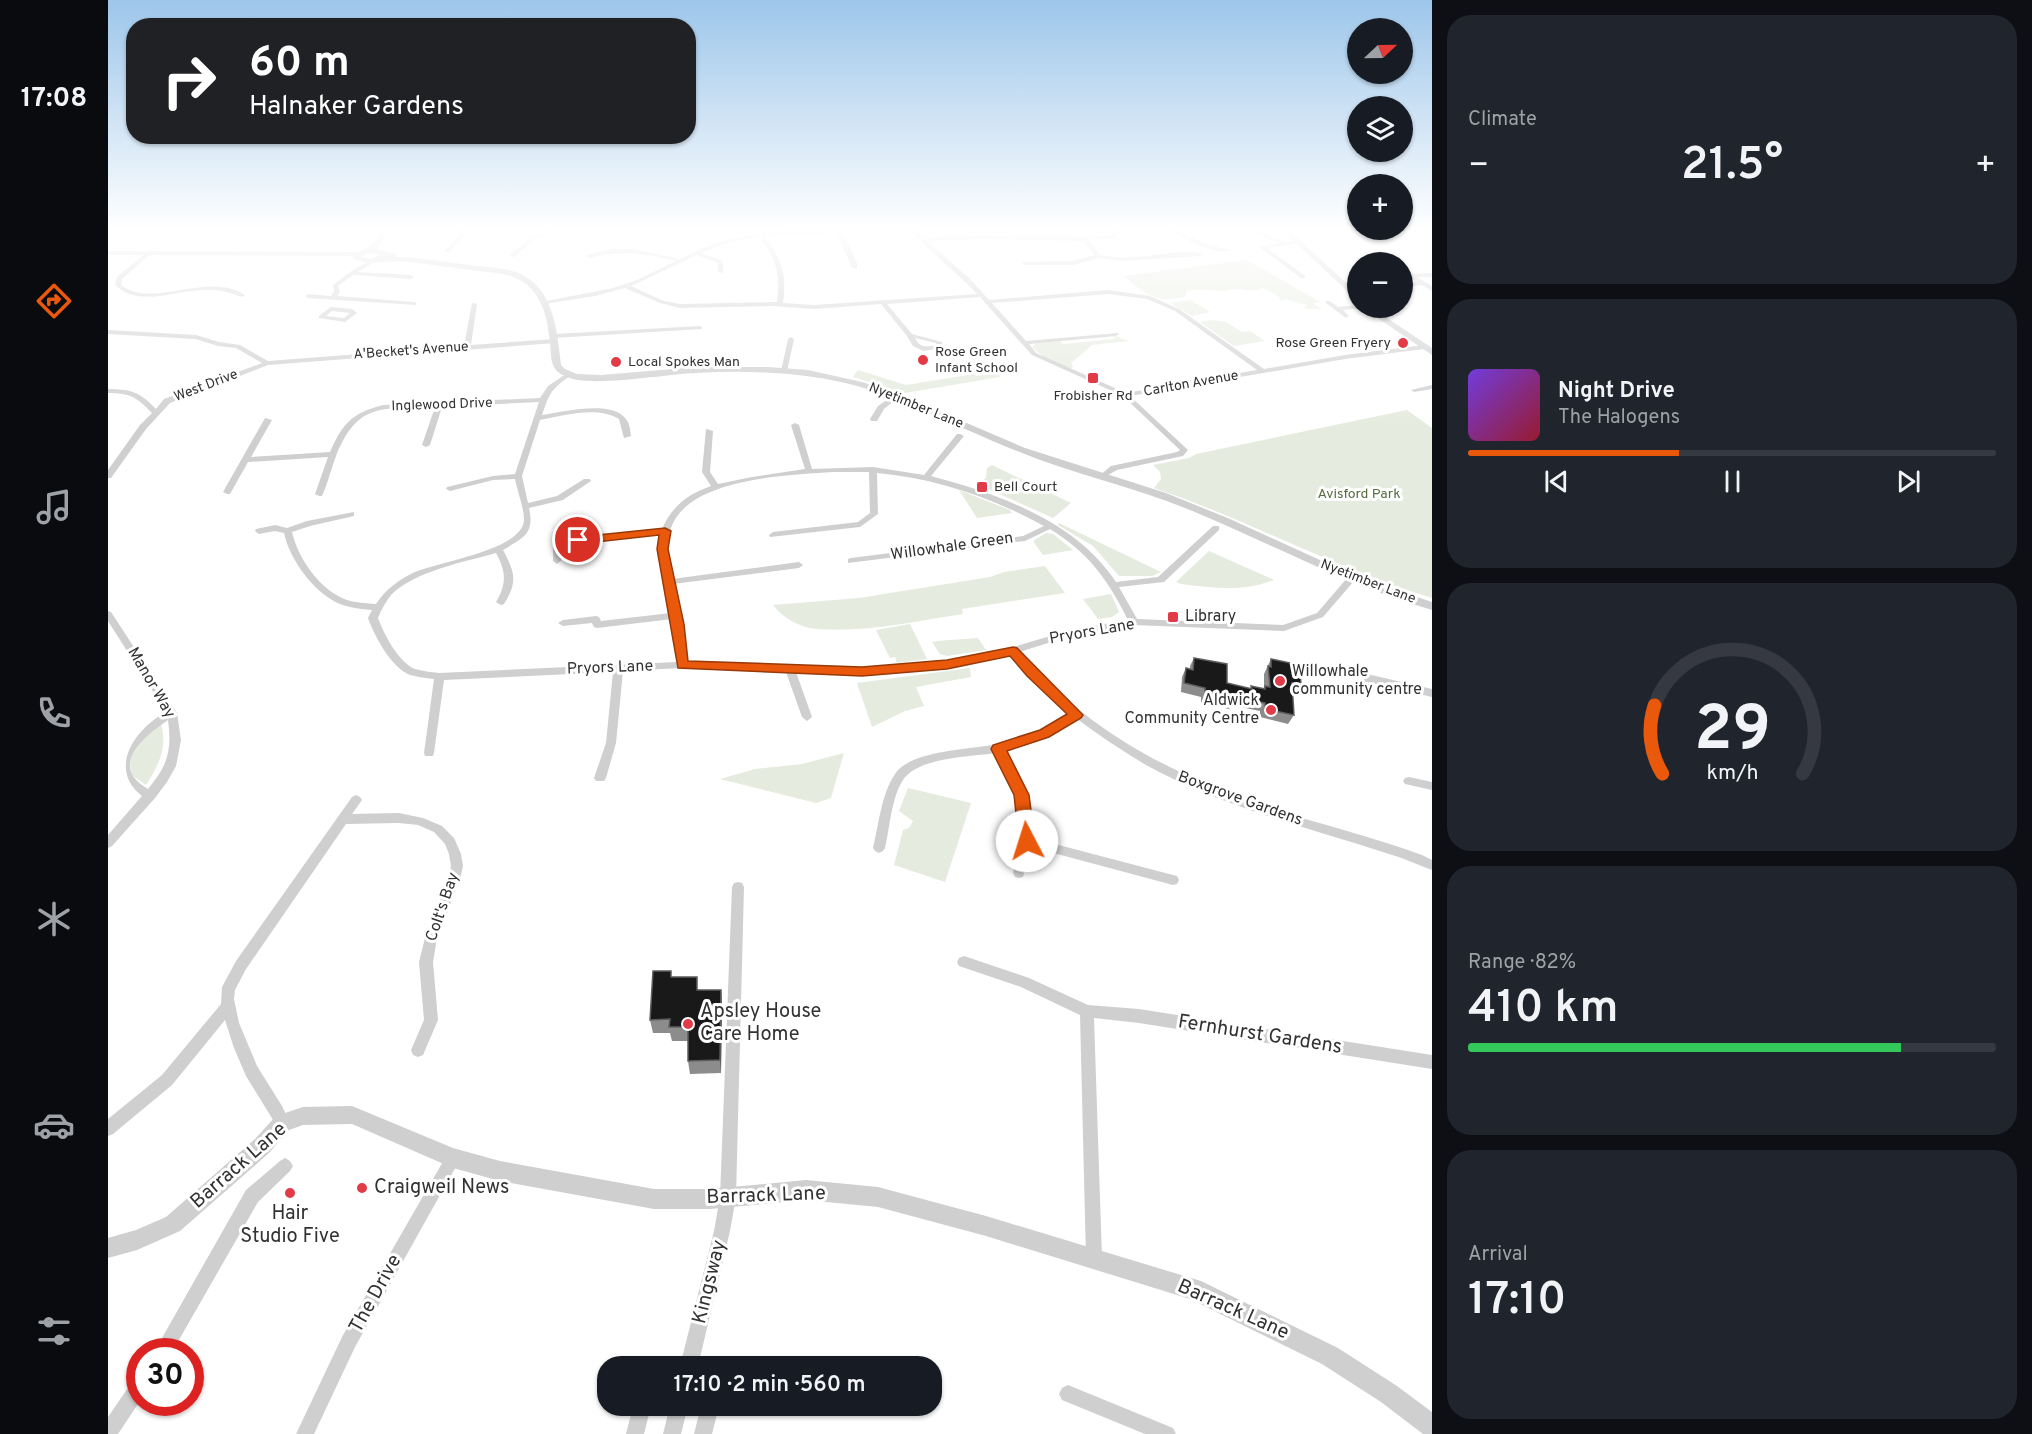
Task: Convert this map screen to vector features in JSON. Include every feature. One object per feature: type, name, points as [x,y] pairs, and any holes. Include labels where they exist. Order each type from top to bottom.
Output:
[{"type":"street","points":[[339,298],[414,304]]},
{"type":"street","points":[[288,531],[290,543],[300,560],[327,593],[337,600],[354,606],[378,607],[389,592],[420,573],[498,549],[510,544],[525,531],[528,521],[518,476],[550,387],[568,374],[557,365],[554,338],[541,298]]},
{"type":"street","points":[[544,303],[573,298]]},
{"type":"street","points":[[653,298],[680,306],[780,304],[814,307],[940,298]]},
{"type":"street","points":[[780,304],[781,298]]},
{"type":"street","points":[[984,298],[1023,343],[1044,360],[1125,395]]},
{"type":"street","points":[[988,302],[1037,298]]},
{"type":"street","points":[[1150,298],[1177,310],[1262,371]]},
{"type":"street","points":[[341,309],[354,300]]},
{"type":"street","points":[[883,302],[910,335]]},
{"type":"street","points":[[1328,302],[1346,316]]},
{"type":"street","points":[[467,347],[474,304]]},
{"type":"street","points":[[1337,309],[1347,308]]},
{"type":"street","points":[[1382,318],[1432,352]]},
{"type":"street","name":"A'Becket's Avenue","points":[[267,363],[699,328]]},
{"type":"street","points":[[108,332],[196,337],[218,344],[238,346],[267,363]]},
{"type":"street","points":[[1023,343],[1116,334]]},
{"type":"street","points":[[784,371],[791,339]]},
{"type":"street","name":"Carlton Avenue","points":[[1125,395],[1262,371],[1424,347]]},
{"type":"street","name":"West Drive","points":[[108,476],[155,413],[167,401],[267,363]]},
{"type":"street","name":"Nyetimber Lane","points":[[568,374],[601,378],[697,370],[784,371],[831,377],[896,396],[1022,450],[1192,507],[1352,579],[1432,606]]},
{"type":"street","points":[[1414,390],[1432,387]]},
{"type":"street","points":[[108,391],[133,392],[155,413]]},
{"type":"street","name":"Carlton Avenue","points":[[1103,476],[1114,468],[1180,454],[1184,451],[1125,395]]},
{"type":"street","points":[[874,419],[880,408],[896,396]]},
{"type":"street","name":"Inglewood Drive","points":[[319,494],[333,454],[351,422],[366,412],[383,407],[544,400]]},
{"type":"street","points":[[144,401],[167,401]]},
{"type":"street","points":[[426,445],[439,406]]},
{"type":"street","points":[[538,418],[579,411],[615,414],[624,422],[627,436]]},
{"type":"street","points":[[227,492],[268,420]]},
{"type":"street","points":[[795,424],[809,471]]},
{"type":"street","points":[[709,431],[706,472],[716,486]]},
{"type":"street","points":[[927,476],[960,436]]},
{"type":"street","points":[[245,460],[333,454]]},
{"type":"street","points":[[773,535],[860,524],[868,520],[874,514],[873,469]]},
{"type":"street","points":[[682,665],[676,615],[663,549],[665,531],[672,516],[686,502],[716,486],[809,471],[873,469],[927,476],[995,499],[1050,526],[1087,553],[1114,585],[1134,622]]},
{"type":"street","points":[[450,489],[493,478],[518,476]]},
{"type":"street","points":[[525,506],[560,498],[587,481]]},
{"type":"street","points":[[260,531],[275,528],[288,531],[307,524],[351,514]]},
{"type":"street","name":"Willowhale Green","points":[[851,561],[1025,538],[1050,526]]},
{"type":"street","points":[[1114,585],[1161,580],[1216,528]]},
{"type":"street","points":[[557,561],[556,543],[665,531]]},
{"type":"street","points":[[498,549],[510,575],[510,589],[501,602]]},
{"type":"street","points":[[668,582],[800,565]]},
{"type":"street","name":"Pryors Lane","points":[[378,607],[373,618],[379,634],[401,664],[413,672],[439,677],[682,665],[862,671],[909,669],[993,656],[1070,633],[1134,622],[1284,628],[1320,615],[1352,579]]},
{"type":"street","name":"Manor Way","points":[[108,614],[172,713],[176,740],[170,766],[151,795],[108,843]]},
{"type":"street","points":[[562,623],[596,619],[597,625],[676,615]]},
{"type":"street","name":"Boxgrove Gardens","points":[[1013,651],[1032,673],[1076,715],[1110,739],[1185,781],[1236,801],[1386,847],[1432,865]]},
{"type":"street","points":[[600,778],[611,743],[618,668]]},
{"type":"street","points":[[790,669],[807,717]]},
{"type":"street","points":[[429,753],[439,677]]},
{"type":"street","points":[[1367,678],[1432,693]]},
{"type":"street","points":[[151,795],[128,780],[123,766],[125,756],[136,737],[158,720],[172,713]]},
{"type":"street","points":[[879,848],[895,785],[905,770],[929,760],[998,749],[1044,734],[1076,715]]},
{"type":"street","points":[[998,749],[1021,795],[1027,841],[1019,873]]},
{"type":"street","points":[[1409,781],[1432,786]]},
{"type":"street","points":[[283,1123],[277,1108],[256,1080],[228,1006],[228,990],[241,965],[356,800]]},
{"type":"street","name":"Colt's Bay","points":[[343,819],[399,818],[419,821],[438,830],[450,841],[455,854],[457,866],[454,879],[431,938],[426,962],[431,1020],[418,1050]]},
{"type":"street","points":[[1027,841],[1173,880]]},
{"type":"street","name":"Kingsway","points":[[691,1356],[728,1197],[738,887]]},
{"type":"street","name":"Fernhurst Gardens","points":[[964,962],[1024,982],[1087,1011],[1139,1016],[1432,1062]]},
{"type":"street","points":[[108,1130],[167,1080],[228,1006]]},
{"type":"street","points":[[1087,1011],[1094,1258]]},
{"type":"street","name":"Barrack Lane","points":[[108,1248],[137,1240],[173,1224],[262,1146],[283,1123],[303,1116],[352,1115],[453,1158],[500,1171],[654,1199],[728,1197],[806,1190],[878,1197],[1094,1258],[1193,1289],[1266,1323],[1330,1356],[1432,1424]]},
{"type":"street","name":"The Drive","points":[[305,1434],[349,1341],[453,1158]]},
{"type":"street","points":[[170,1338],[252,1196],[285,1166]]},
{"type":"street","points":[[1068,1394],[1167,1434]]},
{"type":"street","points":[[108,1433],[126,1406]]},
{"type":"street","points":[[635,1434],[640,1416]]},
{"type":"street","points":[[672,1434],[676,1416]]},
{"type":"street","points":[[703,1434],[708,1416]]},
{"type":"green space","points":[[1279,298],[1313,298],[1320,302],[1313,304],[1322,309],[1303,309],[1307,305],[1285,299],[1281,301]]},
{"type":"green space","points":[[1191,300],[1210,312],[1192,316],[1170,303]]},
{"type":"green space","points":[[1212,320],[1226,322],[1242,332],[1250,331],[1265,341],[1234,346],[1200,322]]},
{"type":"green space","points":[[1114,336],[1129,341],[1092,345],[1071,363],[1073,367],[1070,369],[1045,358],[1032,347],[1036,343],[1060,341],[1064,344],[1115,339]]},
{"type":"green space","points":[[858,370],[906,385],[974,374],[977,376],[998,373],[1000,377],[905,393],[853,377]]},
{"type":"green space","name":"Avisford Park","points":[[1407,410],[1432,428],[1432,598],[1361,573],[1154,488],[1161,479],[1160,472],[1153,465]]},
{"type":"green space","points":[[992,465],[1071,503],[1053,518],[977,484],[986,478],[987,468]]},
{"type":"green space","points":[[959,490],[1010,510],[1012,513],[977,518]]},
{"type":"green space","points":[[1059,523],[1161,572],[1152,576],[1119,576],[1093,546],[1058,525]]},
{"type":"green space","points":[[1046,533],[1053,534],[1073,550],[1043,555],[1033,541]]},
{"type":"green space","points":[[1209,551],[1274,580],[1239,588],[1216,588],[1176,582]]},
{"type":"green space","points":[[1045,566],[1065,593],[962,609],[963,614],[890,626],[834,630],[810,628],[787,618],[773,605],[859,598]]},
{"type":"green space","points":[[1111,594],[1119,612],[1112,617],[1098,619],[1083,599]]},
{"type":"green space","points":[[910,624],[927,659],[897,663],[895,657],[890,658],[876,630]]},
{"type":"green space","points":[[978,638],[986,650],[947,656],[940,654],[932,642],[944,640]]},
{"type":"green space","points":[[970,668],[971,677],[916,687],[924,706],[905,711],[872,727],[857,683]]},
{"type":"green space","points":[[161,724],[163,741],[161,756],[146,785],[133,776],[130,760],[137,746]]},
{"type":"green space","points":[[844,753],[831,798],[816,803],[720,779],[755,769],[802,764]]},
{"type":"green space","points":[[908,788],[971,803],[945,882],[894,865],[903,830],[909,828],[913,821],[899,811]]},
{"type":"building","points":[[1194,658],[1227,664],[1227,683],[1252,689],[1251,686],[1265,689],[1265,686],[1270,687],[1268,666],[1271,667],[1271,659],[1300,665],[1301,685],[1292,683],[1294,715],[1265,709],[1265,703],[1234,696],[1234,700],[1205,694],[1205,688],[1184,683],[1186,668],[1193,670]]},
{"type":"building","name":"Apsley House Care Home","points":[[653,971],[671,971],[671,977],[697,977],[697,990],[721,990],[720,1060],[688,1061],[688,1027],[669,1027],[670,1019],[650,1020]]},
{"type":"place","name":"Rose Green Fryery","points":[[1403,343]]},
{"type":"place","name":"Rose Green Infant School","points":[[923,360]]},
{"type":"place","name":"Local Spokes Man","points":[[616,362]]},
{"type":"place","name":"Frobisher Rd","points":[[1093,378]]},
{"type":"place","name":"Bell Court","points":[[982,487]]},
{"type":"place","name":"Library","points":[[1173,617]]},
{"type":"place","name":"Willowhale community centre","points":[[1280,681]]},
{"type":"place","name":"Aldwick Community Centre","points":[[1271,710]]},
{"type":"place","name":"Apsley House Care Home","points":[[688,1024]]},
{"type":"place","name":"Craigweil News","points":[[362,1188]]},
{"type":"place","name":"Hair Studio Five","points":[[290,1193]]},
{"type":"route","points":[[578,540],[665,531],[663,549],[678,624],[682,665],[862,671],[909,669],[947,664],[1013,651],[1032,673],[1076,715],[1044,734],[998,749],[1021,795],[1026,819],[1027,841]]}]
